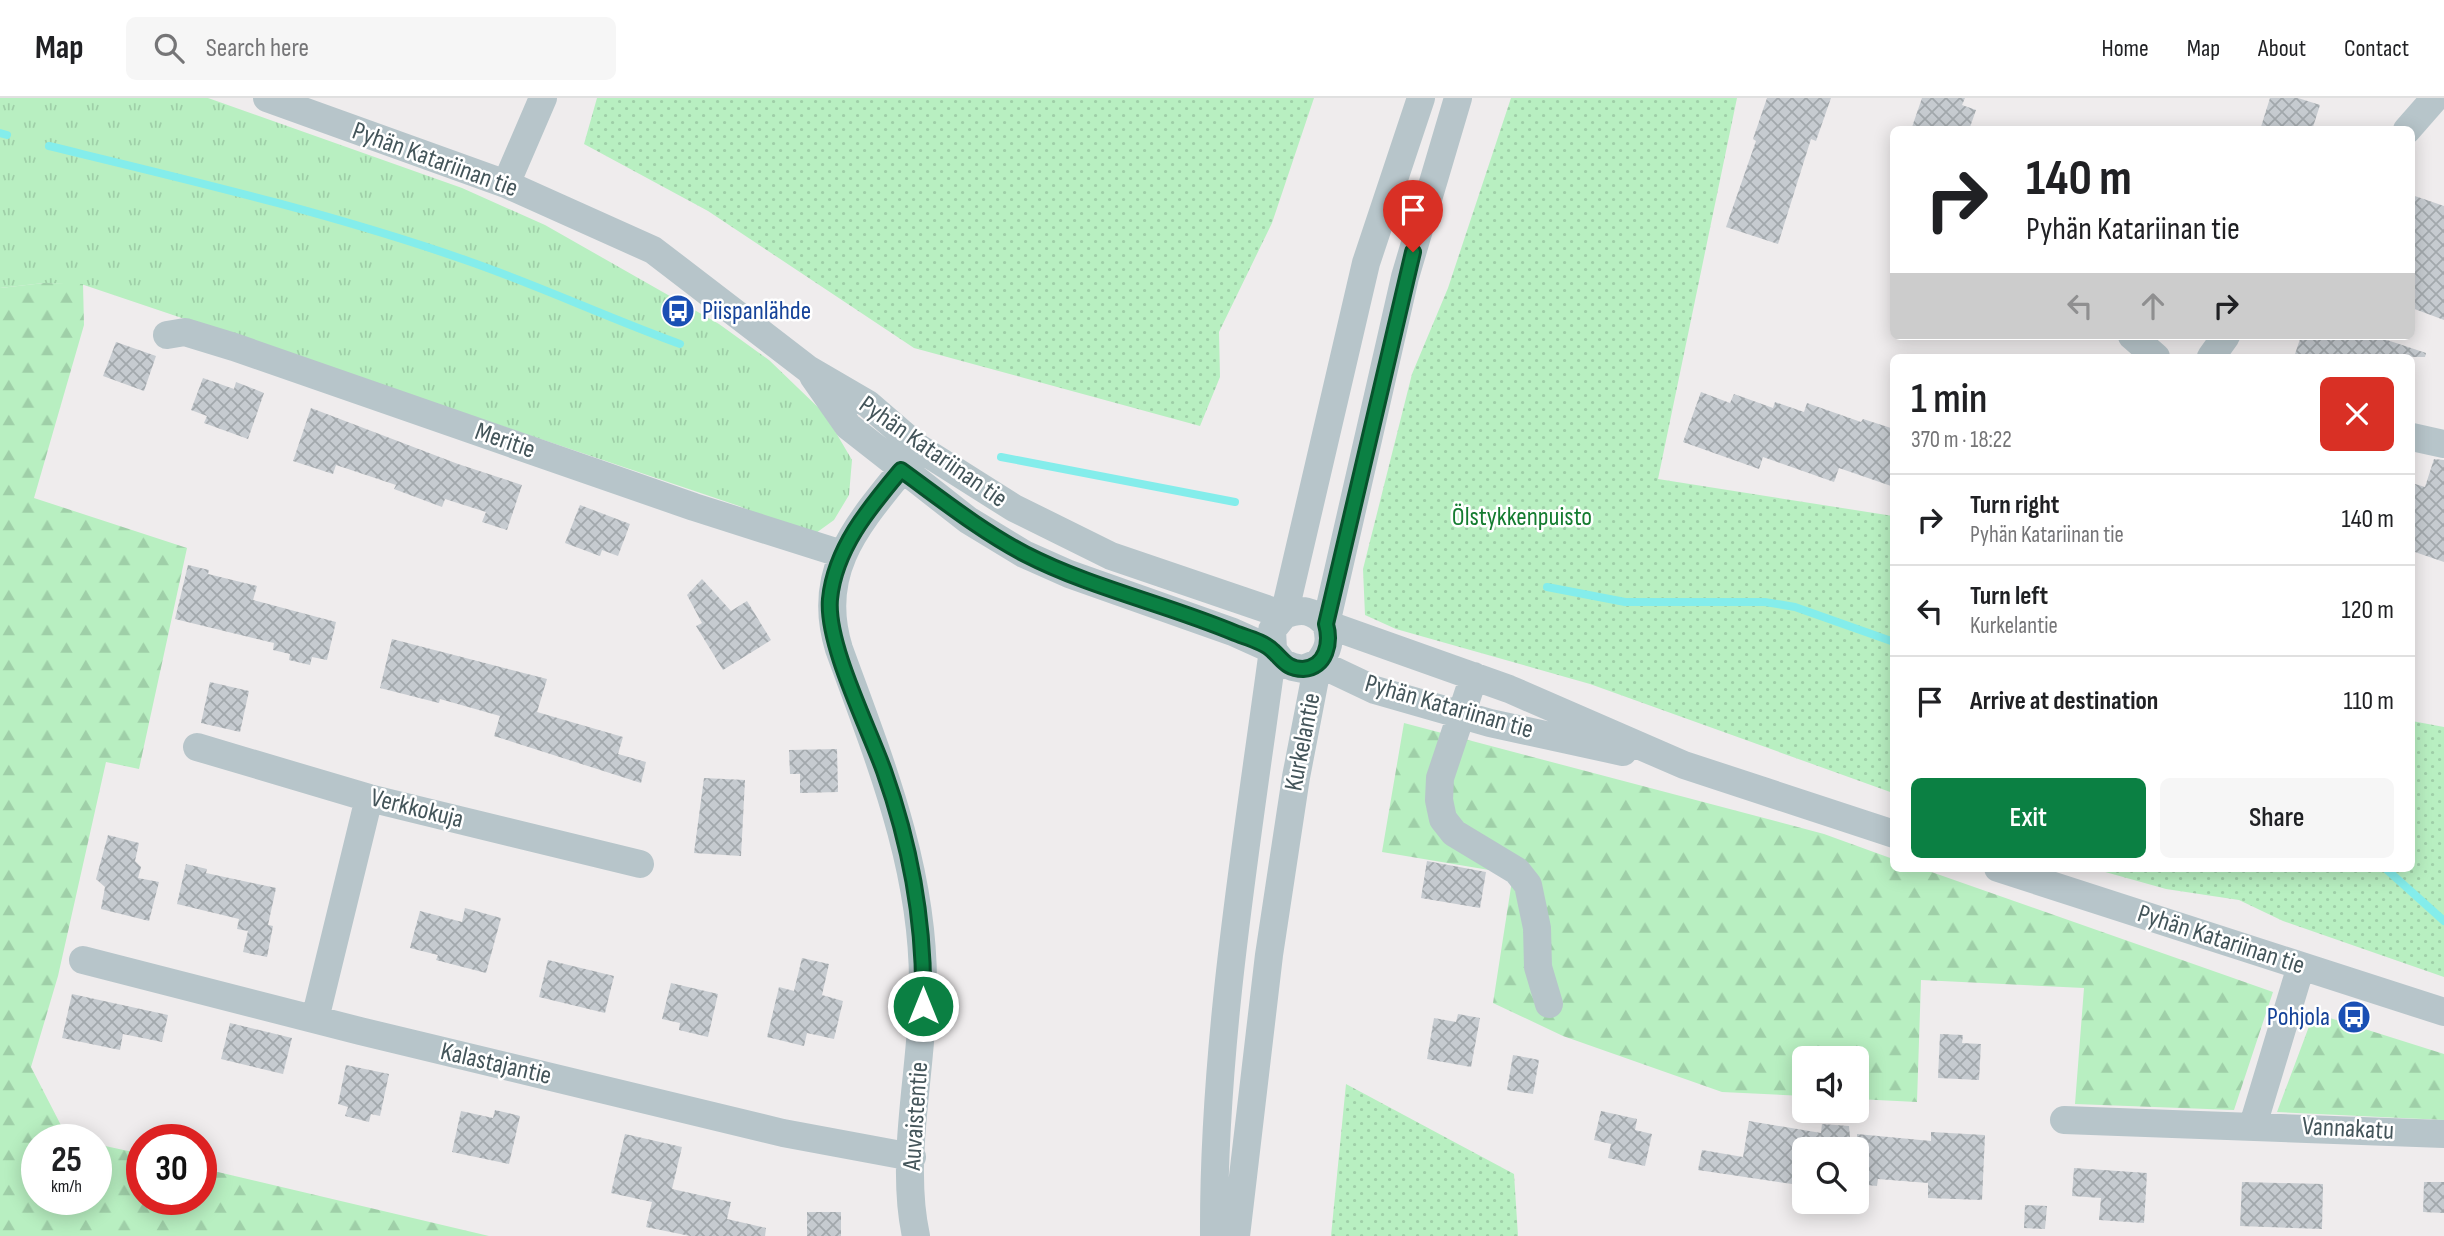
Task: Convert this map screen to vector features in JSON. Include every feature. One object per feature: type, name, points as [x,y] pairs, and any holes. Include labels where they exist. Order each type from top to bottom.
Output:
[{"type":"street","name":"Pyhän Katariinan tie","points":[[267,98],[506,184],[653,250],[808,369],[868,404],[919,448],[979,488],[1063,534],[1111,556],[1284,615],[1295,610],[1307,611],[1326,624],[1474,676],[1684,765],[1890,833]]},
{"type":"street","points":[[506,184],[543,98]]},
{"type":"street","name":"Kurkelantie","points":[[1213,1236],[1213,1189],[1232,953],[1273,650],[1272,630],[1284,615],[1366,263],[1420,98]]},
{"type":"street","name":"Kurkelantie","points":[[1236,1236],[1269,956],[1296,777],[1318,663],[1326,654],[1330,638],[1326,624],[1405,277],[1458,98]]},
{"type":"street","points":[[2410,126],[2435,98]]},
{"type":"street","name":"Meritie","points":[[167,335],[185,332],[204,337],[694,507],[842,554]]},
{"type":"street","points":[[2137,340],[2153,354]]},
{"type":"street","name":"Pyhän Katariinan tie","points":[[808,369],[848,426],[968,520],[1024,554],[1069,574],[1233,632],[1273,650],[1283,663],[1293,667],[1303,669],[1318,663],[1375,690],[1462,715],[1684,765]]},
{"type":"street","points":[[2415,437],[2444,444]]},
{"type":"street","name":"Auvaistentie","points":[[916,1236],[911,1192],[923,986],[918,905],[901,824],[831,625],[832,590],[842,554],[876,500],[919,448]]},
{"type":"street","points":[[1474,676],[1440,778],[1439,800],[1443,819],[1454,833],[1517,871],[1528,884],[1537,928],[1538,967],[1549,1004]]},
{"type":"street","name":"Verkkokuja","points":[[197,747],[369,798],[640,864]]},
{"type":"street","points":[[315,1019],[369,798]]},
{"type":"street","name":"Pyhän Katariinan tie","points":[[2033,873],[2301,967],[2444,1012]]},
{"type":"street","name":"Kalastajantie","points":[[83,960],[783,1133],[912,1157]]},
{"type":"street","points":[[2253,1125],[2301,967]]},
{"type":"street","name":"Vannakatu","points":[[2064,1120],[2444,1134]]},
{"type":"green space","points":[[0,98],[208,98],[462,188],[545,225],[719,324],[769,360],[825,414],[852,460],[849,495],[834,520],[816,533],[789,528],[739,506],[84,285],[44,283],[0,288]]},
{"type":"green space","points":[[597,98],[1314,98],[1272,223],[1219,332],[1220,377],[1200,426],[914,348],[708,211],[584,144]]},
{"type":"green space","name":"Ölstykkenpuisto","points":[[1511,98],[1737,98],[1658,479],[1890,516],[1890,792],[1590,684],[1396,629],[1365,615],[1363,569],[1412,374],[1448,288]]},
{"type":"green space","points":[[44,283],[83,284],[84,325],[34,498],[187,548],[139,769],[106,762],[58,976],[31,1067],[60,1124],[21,1124],[21,1215],[112,1215],[112,1147],[126,1151],[126,1215],[217,1215],[217,1172],[489,1236],[0,1236],[0,288]]},
{"type":"green space","points":[[2415,722],[2444,727],[2444,977],[2283,921],[2239,900],[2166,889],[2105,872],[2415,872]]},
{"type":"green space","points":[[1404,723],[1824,834],[1890,858],[1890,872],[1931,872],[2273,992],[2234,1110],[2075,1104],[2084,988],[1921,980],[1917,1102],[1869,1100],[1869,1046],[1792,1046],[1792,1095],[1722,1092],[1563,1036],[1493,1003],[1513,874],[1382,852]]},
{"type":"green space","points":[[2314,1013],[2444,1054],[2444,1120],[2277,1112]]},
{"type":"green space","points":[[1346,1084],[1514,1174],[1518,1236],[1331,1236]]},
{"type":"building","points":[[1767,98],[1831,98],[1816,141],[1811,139],[1778,244],[1726,227],[1756,141],[1753,139]]},
{"type":"building","points":[[1922,98],[1965,98],[1962,105],[1976,110],[1970,126],[1912,126]]},
{"type":"building","points":[[2270,98],[2298,98],[2320,105],[2313,126],[2261,126]]},
{"type":"building","points":[[2415,196],[2444,206],[2444,320],[2415,309]]},
{"type":"building","points":[[2300,340],[2387,340],[2426,353],[2425,357],[2415,357],[2415,354],[2295,354]]},
{"type":"building","points":[[116,342],[156,356],[144,391],[103,376]]},
{"type":"building","points":[[203,378],[234,389],[236,382],[264,393],[248,439],[204,423],[207,416],[191,410]]},
{"type":"building","points":[[1701,392],[1730,403],[1734,394],[1773,408],[1775,402],[1804,412],[1807,403],[1861,422],[1863,419],[1890,428],[1890,486],[1839,468],[1834,482],[1763,457],[1759,469],[1683,442]]},
{"type":"building","points":[[311,408],[458,464],[522,485],[507,530],[482,522],[486,512],[445,499],[442,507],[394,489],[396,485],[336,465],[333,474],[293,461]]},
{"type":"building","points":[[2434,459],[2444,460],[2444,562],[2415,552],[2415,484],[2425,487]]},
{"type":"building","points":[[580,505],[630,524],[618,556],[602,550],[600,556],[565,543]]},
{"type":"building","points":[[188,565],[209,570],[208,574],[257,586],[253,600],[336,622],[327,660],[312,657],[310,665],[289,660],[290,654],[273,650],[274,643],[175,619]]},
{"type":"building","points":[[702,579],[731,611],[747,601],[771,640],[723,670],[696,626],[702,623],[687,595]]},
{"type":"building","points":[[392,639],[547,679],[537,712],[623,737],[618,754],[646,762],[641,783],[494,736],[500,716],[440,699],[439,703],[380,688]]},
{"type":"building","points":[[210,682],[249,691],[240,732],[201,723]]},
{"type":"building","points":[[837,749],[838,792],[800,793],[800,774],[790,774],[789,750]]},
{"type":"building","points":[[704,778],[745,780],[741,856],[694,853]]},
{"type":"building","points":[[108,835],[139,843],[135,861],[141,867],[138,878],[159,882],[149,921],[101,909],[105,887],[96,879]]},
{"type":"building","points":[[1427,861],[1486,872],[1480,908],[1421,898]]},
{"type":"building","points":[[186,864],[207,869],[206,873],[276,888],[268,925],[273,926],[267,957],[243,952],[248,931],[237,929],[239,919],[177,904]]},
{"type":"building","points":[[465,908],[501,918],[486,973],[436,960],[438,955],[410,948],[420,911],[462,922]]},
{"type":"building","points":[[802,958],[829,964],[822,995],[843,1001],[834,1039],[807,1033],[804,1046],[767,1037],[779,987],[794,991]]},
{"type":"building","points":[[548,960],[614,976],[605,1013],[539,997]]},
{"type":"building","points":[[671,983],[718,994],[708,1037],[679,1030],[680,1023],[662,1019]]},
{"type":"building","points":[[72,994],[168,1015],[162,1042],[123,1034],[120,1050],[62,1038]]},
{"type":"building","points":[[1458,1014],[1480,1018],[1471,1067],[1427,1059],[1434,1018],[1456,1022]]},
{"type":"building","points":[[230,1023],[292,1038],[283,1074],[221,1059]]},
{"type":"building","points":[[1940,1034],[1963,1035],[1962,1043],[1981,1044],[1979,1080],[1938,1078]]},
{"type":"building","points":[[1513,1055],[1539,1060],[1533,1094],[1507,1090]]},
{"type":"building","points":[[346,1065],[389,1074],[380,1116],[371,1114],[369,1122],[345,1116],[348,1107],[338,1104]]},
{"type":"building","points":[[495,1110],[520,1116],[509,1164],[452,1152],[461,1111],[493,1118]]},
{"type":"building","points":[[1601,1111],[1637,1119],[1635,1130],[1652,1134],[1645,1166],[1608,1158],[1611,1144],[1594,1140]]},
{"type":"building","points":[[1749,1121],[1821,1133],[1822,1124],[1849,1126],[1850,1137],[1792,1137],[1792,1184],[1698,1170],[1702,1150],[1743,1157]]},
{"type":"building","points":[[1931,1132],[1985,1135],[1982,1200],[1928,1198],[1928,1183],[1878,1179],[1877,1186],[1869,1185],[1869,1137],[1857,1137],[1857,1134],[1931,1141]]},
{"type":"building","points":[[625,1134],[682,1147],[672,1189],[731,1202],[727,1219],[766,1228],[765,1236],[690,1236],[646,1227],[652,1202],[611,1193]]},
{"type":"building","points":[[2074,1168],[2147,1173],[2144,1223],[2099,1220],[2101,1198],[2072,1196]]},
{"type":"building","points":[[2242,1182],[2323,1184],[2322,1229],[2240,1226]]},
{"type":"building","points":[[2424,1182],[2444,1182],[2444,1213],[2423,1212]]},
{"type":"building","points":[[2025,1205],[2047,1206],[2045,1229],[2024,1228]]},
{"type":"building","points":[[807,1212],[841,1212],[841,1236],[807,1236]]},
{"type":"waterway","points":[[0,133],[7,135]]},
{"type":"waterway","points":[[49,146],[260,198],[416,244],[495,271],[680,344]]},
{"type":"waterway","points":[[1001,457],[1235,502]]},
{"type":"waterway","points":[[1547,587],[1625,602],[1765,602],[1795,607],[1890,641]]},
{"type":"waterway","points":[[2389,872],[2444,921]]},
{"type":"place","name":"Piispanlähde","points":[[678,311]]},
{"type":"place","name":"Pohjola","points":[[2354,1017]]},
{"type":"route","points":[[923,1006],[922,943],[918,905],[906,844],[884,773],[831,625],[833,579],[842,554],[859,526],[901,470],[968,520],[1024,554],[1069,574],[1233,632],[1273,650],[1283,663],[1293,667],[1311,667],[1326,654],[1330,638],[1326,624],[1413,252]]}]
